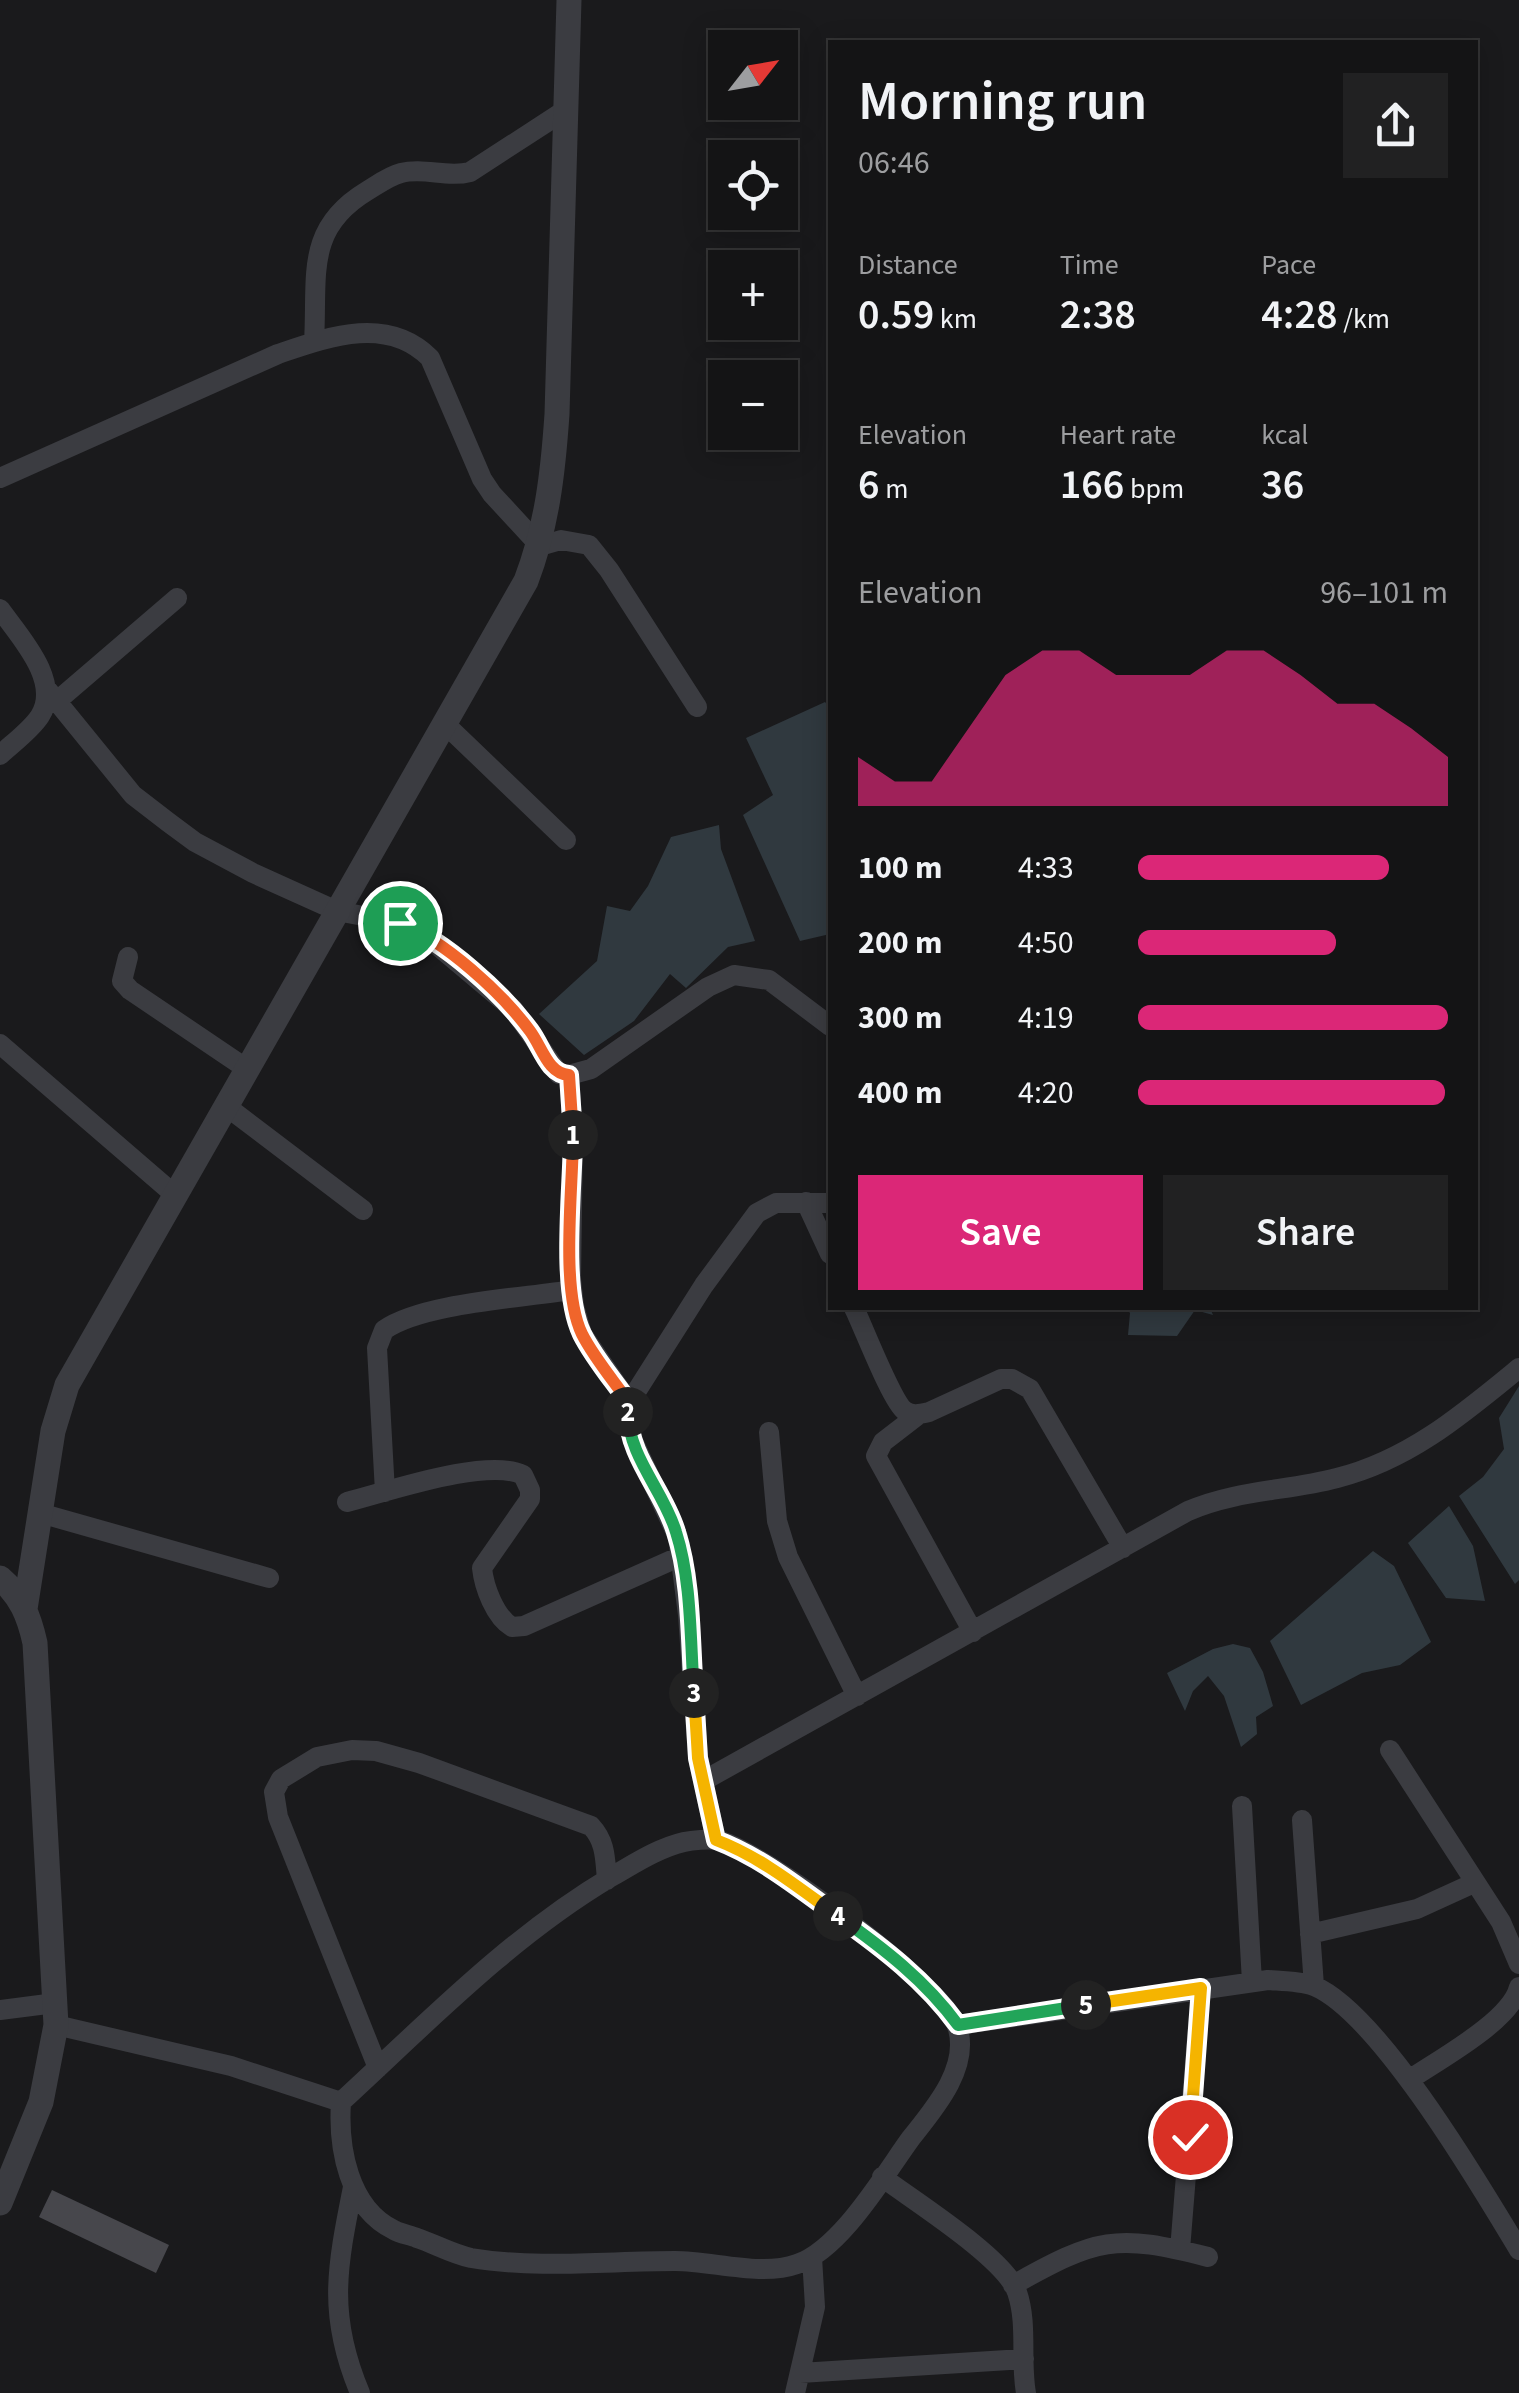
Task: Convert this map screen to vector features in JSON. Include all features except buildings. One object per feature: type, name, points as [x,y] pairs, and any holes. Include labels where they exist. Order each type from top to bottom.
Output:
[{"type":"street","points":[[24,1608],[52,1432],[67,1385],[526,581],[540,546],[553,474],[557,414],[568,0]]},
{"type":"street","points":[[314,342],[321,241],[333,217],[350,201],[403,172],[458,176],[470,172],[564,111]]},
{"type":"street","points":[[0,478],[278,354],[314,342],[370,332],[395,334],[417,345],[439,374],[492,494],[540,546]]},
{"type":"street","points":[[540,546],[561,540],[589,545],[698,707]]},
{"type":"street","points":[[0,755],[40,716],[52,694],[176,598]]},
{"type":"street","points":[[0,609],[52,694],[133,795],[195,842],[253,872],[337,912],[400,923],[425,935],[502,998],[559,1074],[591,1069],[708,987],[734,975],[769,980],[828,1024]]},
{"type":"street","points":[[445,724],[566,840]]},
{"type":"street","points":[[128,956],[122,981],[130,990],[247,1069]]},
{"type":"street","points":[[0,1044],[175,1195]]},
{"type":"street","points":[[569,1075],[573,1134],[571,1290],[582,1334],[630,1404]]},
{"type":"street","points":[[226,1106],[362,1210]]},
{"type":"street","points":[[806,1202],[828,1250]]},
{"type":"street","points":[[716,1840],[696,1741],[681,1556],[670,1517],[629,1427],[630,1404],[655,1358],[757,1213],[776,1203],[828,1202]]},
{"type":"street","points":[[386,1492],[377,1348],[384,1330],[401,1320],[456,1307],[571,1290]]},
{"type":"street","points":[[855,1310],[899,1405],[918,1415]]},
{"type":"street","points":[[702,1780],[1210,1501],[1342,1478],[1404,1452],[1447,1428],[1519,1368]]},
{"type":"street","points":[[973,1632],[876,1456],[883,1442],[918,1415],[1001,1379],[1023,1384],[1039,1401],[1124,1548]]},
{"type":"street","points":[[769,1432],[775,1509],[788,1557],[857,1696]]},
{"type":"street","points":[[347,1502],[474,1472],[523,1475],[530,1499],[482,1568],[500,1616],[512,1627],[524,1626],[681,1556]]},
{"type":"street","points":[[40,1513],[269,1578]]},
{"type":"street","points":[[0,1578],[16,1592],[35,1643],[56,2014],[41,2102],[0,2202]]},
{"type":"street","points":[[378,2068],[278,1817],[274,1792],[281,1779],[317,1758],[352,1750],[376,1751],[419,1763],[592,1826],[604,1848],[607,1880]]},
{"type":"street","points":[[1390,1750],[1501,1922],[1519,1964]]},
{"type":"street","points":[[1242,1806],[1252,1982]]},
{"type":"street","points":[[1302,1820],[1314,1986]]},
{"type":"street","points":[[716,1840],[738,1848],[896,1957],[958,2025],[961,2045],[940,2102],[836,2238],[812,2257],[794,2266],[770,2268],[681,2260],[509,2262],[468,2257],[392,2230],[370,2211],[354,2187],[342,2152],[341,2102],[477,1976],[576,1898],[607,1880],[640,1860],[686,1841],[716,1840]]},
{"type":"street","points":[[1310,1934],[1417,1909],[1474,1883]]},
{"type":"street","points":[[958,2025],[1268,1980],[1314,1986],[1351,2014],[1409,2080],[1519,2250]]},
{"type":"street","points":[[1409,2080],[1503,2013],[1517,1996],[1519,1987]]},
{"type":"street","points":[[1180,2250],[1201,1988]]},
{"type":"street","points":[[0,2010],[56,2014],[341,2102]]},
{"type":"street","points":[[882,2177],[989,2257],[1013,2284],[1022,2312],[1026,2393]]},
{"type":"street","points":[[354,2187],[340,2255],[336,2308],[347,2362],[360,2393]]},
{"type":"street","points":[[1013,2284],[1075,2252],[1110,2242],[1154,2243],[1208,2258]]},
{"type":"street","points":[[812,2257],[815,2307],[798,2383],[1024,2359]]},
{"type":"shaded area","points":[[825,702],[828,706],[828,934],[800,941],[743,815],[773,795],[746,738]]},
{"type":"shaded area","points":[[719,825],[721,849],[755,941],[728,947],[686,988],[670,974],[634,1021],[584,1055],[539,1014],[597,961],[607,906],[630,911],[648,886],[671,837]]},
{"type":"shaded area","points":[[1128,1310],[1195,1310],[1177,1336],[1128,1335]]},
{"type":"shaded area","points":[[1519,1386],[1519,1580],[1515,1584],[1459,1496],[1483,1477],[1504,1449],[1499,1418]]},
{"type":"shaded area","points":[[1449,1506],[1473,1546],[1485,1601],[1446,1598],[1408,1543]]},
{"type":"shaded area","points":[[1373,1551],[1394,1566],[1431,1642],[1400,1665],[1362,1673],[1301,1705],[1270,1641]]},
{"type":"shaded area","points":[[1233,1644],[1250,1648],[1263,1672],[1273,1706],[1256,1717],[1257,1734],[1241,1747],[1224,1696],[1208,1676],[1193,1691],[1185,1711],[1167,1673],[1213,1649]]},
{"type":"route","points":[[400,923],[425,935],[502,998],[554,1069],[569,1075],[573,1134],[570,1279],[574,1306],[582,1334],[630,1404],[629,1427],[678,1536],[696,1741],[716,1840],[770,1867],[896,1957],[958,2025],[1201,1988],[1190,2137]]}]
